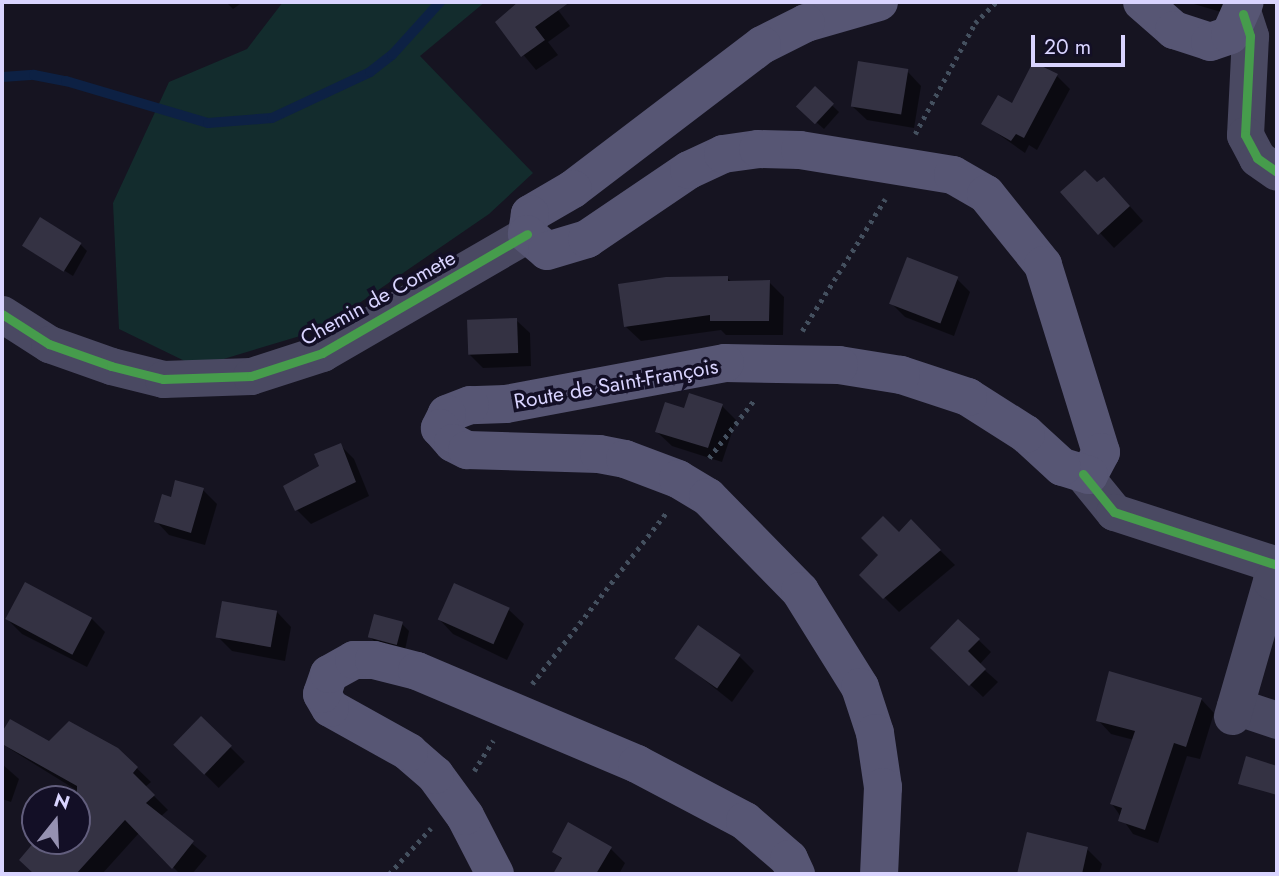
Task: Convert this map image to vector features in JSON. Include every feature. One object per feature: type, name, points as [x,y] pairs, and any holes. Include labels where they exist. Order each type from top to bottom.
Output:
[{"type":"main road","points":[[879,2],[806,23],[762,45],[573,189],[530,214],[527,234],[547,251],[587,239],[689,170],[723,154],[758,149],[800,150],[953,176],[986,194],[1043,265],[1101,452],[1098,465],[1089,475],[1083,474]]},
{"type":"main road","points":[[1142,2],[1174,30],[1210,42],[1230,35],[1244,8]]},
{"type":"main road","name":"Route de Saint-François","points":[[879,874],[883,787],[875,733],[860,687],[800,591],[708,497],[688,485],[651,467],[599,454],[467,450],[453,443],[440,428],[447,414],[470,405],[506,404],[725,363],[839,365],[936,386],[968,397],[1026,434],[1062,467],[1083,474]]},
{"type":"main road","points":[[495,874],[455,802],[410,752],[330,708],[322,694],[323,683],[329,674],[354,660],[374,660],[417,671],[637,764],[745,821],[789,859],[796,874]]},
{"type":"street","points":[[1244,8],[1251,36],[1245,135],[1257,158],[1277,172]]},
{"type":"street","name":"Chemin de Comete","points":[[2,314],[50,344],[111,366],[163,379],[251,376],[321,353],[527,234]]},
{"type":"street","points":[[1083,474],[1114,512],[1277,565]]},
{"type":"street","points":[[1277,575],[1271,581],[1234,711],[1277,720]]},
{"type":"path","points":[[912,138],[975,23],[996,2]]},
{"type":"path","points":[[389,874],[455,802],[511,711],[781,365],[891,190]]},
{"type":"green space","points":[[283,2],[485,2],[420,56],[533,173],[489,214],[320,330],[197,367],[119,329],[113,203],[169,82],[247,49]]},
{"type":"building","points":[[518,2],[570,2],[535,27],[545,40],[521,57],[495,22]]},
{"type":"building","points":[[858,61],[908,69],[901,114],[851,106]]},
{"type":"building","points":[[1033,62],[1058,74],[1024,138],[1016,134],[1011,141],[981,124],[998,95],[1012,103]]},
{"type":"building","points":[[815,86],[834,104],[815,124],[796,106]]},
{"type":"building","points":[[1085,170],[1097,182],[1104,177],[1130,206],[1098,235],[1060,192]]},
{"type":"building","points":[[40,217],[82,243],[64,272],[22,246]]},
{"type":"building","points":[[907,257],[958,277],[940,323],[889,304]]},
{"type":"building","points":[[728,276],[728,281],[770,280],[769,321],[710,321],[710,315],[624,327],[618,284],[666,277]]},
{"type":"building","points":[[517,318],[518,353],[468,355],[467,320]]},
{"type":"building","points":[[689,393],[723,404],[708,448],[655,432],[665,402],[684,408]]},
{"type":"building","points":[[341,443],[356,482],[295,511],[283,486],[319,466],[314,454]]},
{"type":"building","points":[[175,480],[204,488],[191,533],[154,522],[162,494],[171,497]]},
{"type":"building","points":[[883,516],[899,532],[911,519],[941,550],[883,599],[859,575],[878,555],[861,538]]},
{"type":"building","points":[[25,582],[92,618],[72,655],[5,619]]},
{"type":"building","points":[[454,583],[510,608],[493,644],[438,620]]},
{"type":"building","points":[[222,601],[277,611],[271,647],[216,637]]},
{"type":"building","points":[[374,614],[403,622],[397,645],[368,637]]},
{"type":"building","points":[[958,619],[980,639],[968,651],[986,669],[969,686],[930,648]]},
{"type":"building","points":[[698,625],[741,655],[717,688],[674,659]]},
{"type":"building","points":[[1109,671],[1202,698],[1186,747],[1174,743],[1145,830],[1118,821],[1122,808],[1110,804],[1135,731],[1096,721]]},
{"type":"building","points":[[201,716],[232,746],[204,775],[173,745]]},
{"type":"building","points":[[10,719],[49,741],[69,721],[118,748],[138,767],[133,773],[155,795],[146,803],[194,841],[172,869],[125,820],[76,874],[34,874],[19,860],[23,855],[91,855],[91,785],[75,785],[2,744],[2,732]]},
{"type":"building","points":[[1246,756],[1277,766],[1277,795],[1238,784]]},
{"type":"building","points":[[568,822],[612,847],[596,874],[553,874],[562,858],[552,852]]},
{"type":"building","points":[[1027,832],[1088,847],[1082,874],[1017,874]]},
{"type":"waterway","points":[[2,77],[34,75],[66,81],[208,123],[272,118],[370,72],[392,55],[440,2]]},
{"type":"cycle path","points":[[1243,14],[1250,36],[1245,135],[1257,158],[1277,172]]},
{"type":"cycle path","points":[[2,314],[49,344],[111,366],[163,379],[251,376],[322,353],[527,234]]},
{"type":"cycle path","points":[[1083,474],[1114,512],[1277,565]]}]
